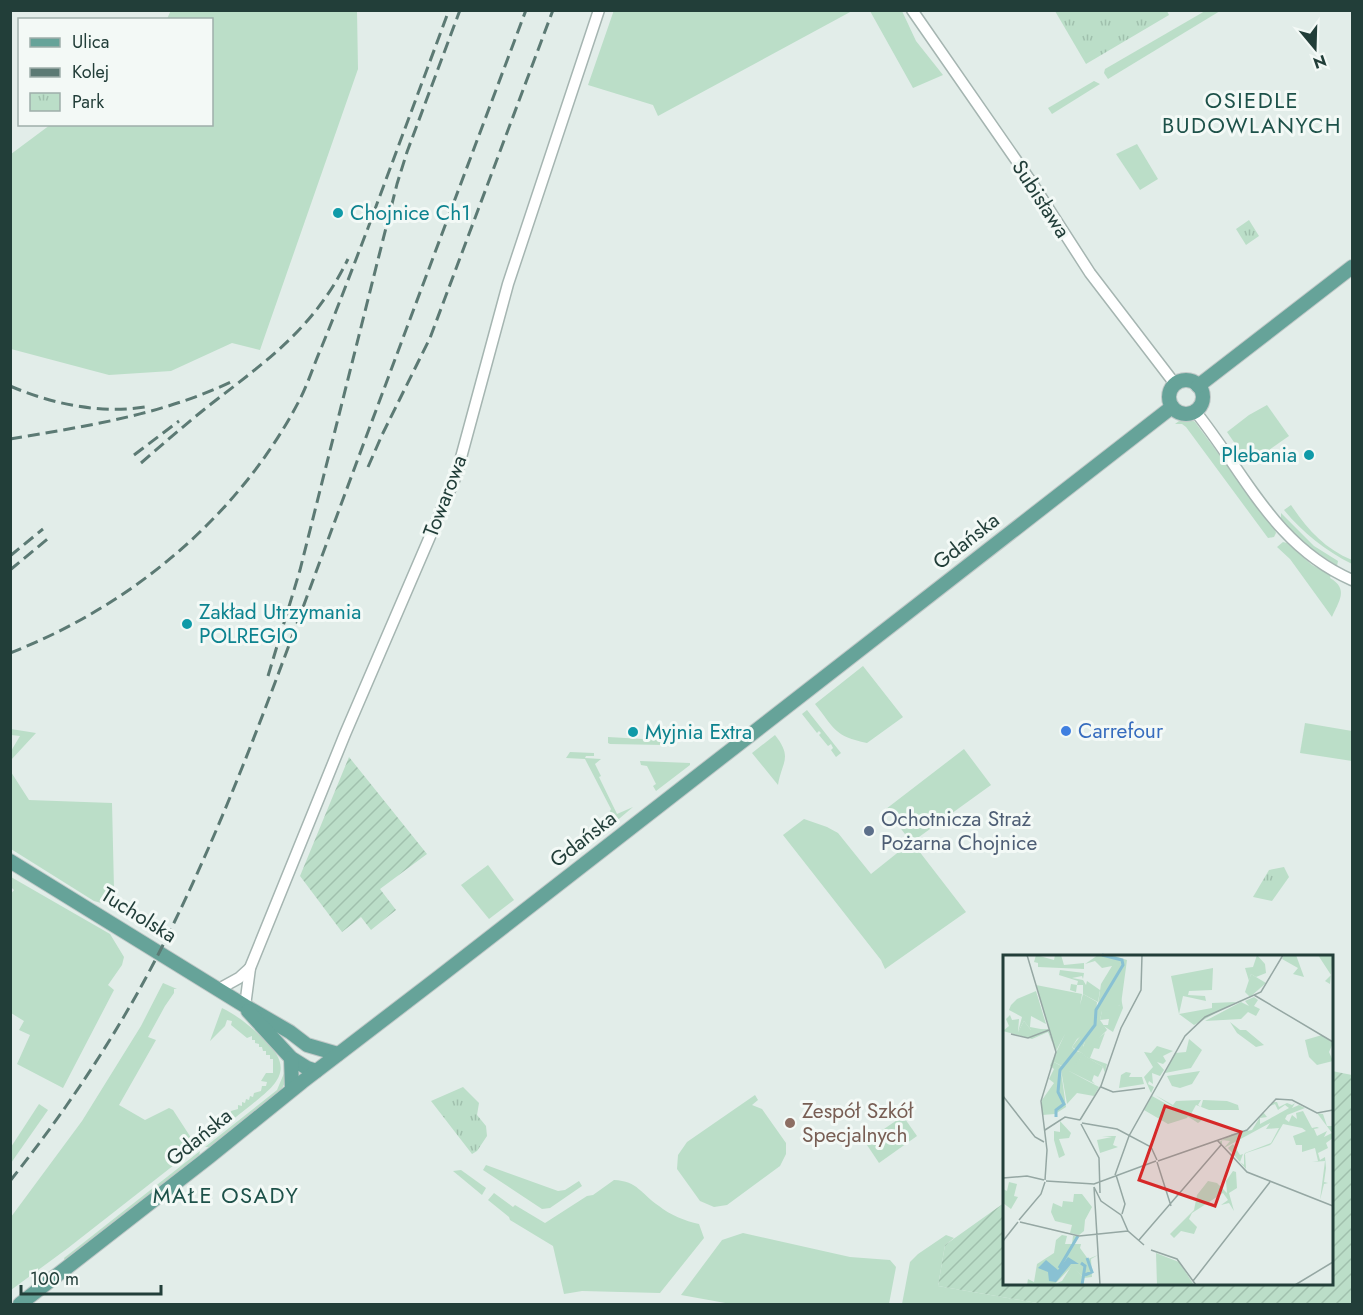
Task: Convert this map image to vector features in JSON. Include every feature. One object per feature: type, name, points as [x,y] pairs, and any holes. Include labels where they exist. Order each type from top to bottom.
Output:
[{"type":"main road","points":[[1198,386],[1353,267]]},
{"type":"main road","points":[[1187,380],[1198,386],[1202,399],[1195,411],[1183,414],[1172,407],[1169,395],[1175,384],[1187,380]]},
{"type":"main road","name":"Gdańska","points":[[20,1305],[292,1089],[908,614],[1172,407]]},
{"type":"main road","name":"Tucholska","points":[[10,861],[256,1011],[307,1045],[338,1054]]},
{"type":"main road","name":"Tucholska","points":[[245,1006],[252,1017],[291,1058],[316,1071]]},
{"type":"main road","points":[[307,1045],[316,1071]]},
{"type":"main road","points":[[291,1058],[292,1089]]},
{"type":"street","name":"Towarowa","points":[[245,1006],[250,968],[345,734],[456,476],[508,284],[599,10]]},
{"type":"street","name":"Subisława","points":[[912,10],[1032,183],[1094,278],[1175,384]]},
{"type":"street","points":[[1195,411],[1257,498],[1286,534],[1315,559],[1353,579]]},
{"type":"street","points":[[219,989],[239,978],[250,968]]},
{"type":"green space","points":[[171,10],[357,11],[358,69],[260,350],[232,343],[171,371],[109,375],[11,349],[11,154],[49,126],[213,126],[213,18],[167,18]]},
{"type":"green space","points":[[614,10],[852,11],[658,116],[653,105],[588,85]]},
{"type":"green space","points":[[870,11],[902,11],[916,41],[943,75],[913,88]]},
{"type":"green space","points":[[1055,11],[1167,11],[1169,15],[1086,64]]},
{"type":"green space","points":[[1205,11],[1220,11],[1108,79],[1104,73],[1105,69]]},
{"type":"green space","points":[[1094,81],[1100,84],[1052,114],[1048,108]]},
{"type":"green space","points":[[1137,144],[1158,179],[1140,190],[1116,154]]},
{"type":"green space","points":[[1249,220],[1259,236],[1246,245],[1236,229]]},
{"type":"green space","points":[[1267,405],[1289,436],[1249,464],[1227,432]]},
{"type":"green space","points":[[1183,418],[1189,418],[1195,422],[1275,530],[1274,537],[1268,538],[1186,427],[1182,424],[1175,424]]},
{"type":"green space","points":[[1291,505],[1317,537],[1333,550],[1352,560],[1352,564],[1307,534],[1284,510]]},
{"type":"green space","points":[[1281,513],[1314,546],[1338,561],[1337,566],[1302,542],[1281,520]]},
{"type":"green space","points":[[1283,542],[1312,565],[1331,575],[1330,578],[1339,586],[1341,596],[1332,617],[1290,559],[1277,547]]},
{"type":"green space","points":[[863,666],[903,717],[867,743],[841,734],[815,704]]},
{"type":"green space","points":[[807,710],[841,753],[836,757],[831,750],[833,748],[831,744],[828,746],[819,735],[821,733],[819,731],[817,733],[802,714]]},
{"type":"green space","points":[[1305,723],[1352,731],[1352,761],[1300,753]]},
{"type":"green space","points":[[11,729],[36,733],[11,760],[11,751],[20,736],[11,735]]},
{"type":"green space","points":[[663,731],[666,732],[666,742],[663,745],[608,743],[608,737],[661,740]]},
{"type":"green space","points":[[775,735],[785,755],[778,785],[752,753]]},
{"type":"green space","points":[[964,749],[991,785],[912,842],[966,912],[885,969],[881,960],[783,835],[804,819],[827,827],[838,833],[871,874],[911,842],[886,809]]},
{"type":"green space","points":[[570,752],[594,753],[594,756],[585,758],[601,759],[595,764],[617,814],[633,807],[607,829],[605,827],[614,819],[611,809],[585,759],[566,758]]},
{"type":"green space","points":[[349,757],[427,854],[380,889],[396,910],[371,930],[361,917],[342,932],[300,876]]},
{"type":"green space","points":[[640,761],[690,763],[690,765],[656,791],[653,786],[656,784],[647,766],[641,765]]},
{"type":"green space","points":[[11,772],[29,800],[112,803],[114,889],[111,896],[101,903],[94,901],[11,849]]},
{"type":"green space","points":[[488,865],[514,900],[489,919],[461,885]]},
{"type":"green space","points":[[1284,867],[1289,877],[1272,901],[1253,897],[1269,870]]},
{"type":"green space","points":[[11,877],[110,934],[124,957],[122,965],[108,985],[114,990],[63,1088],[17,1064],[30,1035],[19,1030],[24,1021],[11,1013],[10,895],[14,890],[11,887]]},
{"type":"green space","points":[[163,983],[177,989],[174,989],[174,993],[148,1037],[156,1040],[119,1105],[145,1120],[169,1108],[173,1110],[197,1147],[11,1290],[11,1217],[82,1121],[141,1026]]},
{"type":"green space","points":[[222,1008],[263,1038],[274,1050],[281,1069],[266,1093],[202,1143],[205,1132],[222,1121],[222,1117],[226,1118],[231,1111],[238,1109],[238,1105],[242,1106],[242,1102],[249,1100],[250,1096],[253,1097],[254,1093],[261,1091],[262,1086],[266,1086],[267,1082],[261,1081],[266,1073],[273,1073],[273,1059],[270,1059],[270,1055],[266,1055],[266,1051],[255,1043],[255,1040],[252,1040],[252,1036],[247,1038],[231,1025],[232,1021],[227,1020],[225,1026],[210,1041]]},
{"type":"green space","points":[[285,1071],[287,1079],[280,1092],[210,1147],[205,1147],[277,1090]]},
{"type":"green space","points":[[1333,1071],[1352,1075],[1352,1304],[1043,1304],[938,1286],[945,1245],[1003,1204],[1003,1285],[1333,1285]]},
{"type":"green space","points":[[463,1087],[479,1103],[477,1115],[486,1126],[487,1136],[477,1151],[472,1154],[431,1101]]},
{"type":"green space","points":[[755,1095],[758,1100],[752,1105],[762,1109],[786,1143],[786,1154],[780,1166],[727,1205],[714,1207],[700,1201],[677,1169],[678,1155],[687,1142]]},
{"type":"green space","points":[[39,1104],[48,1110],[11,1163],[11,1147]]},
{"type":"green space","points":[[903,1116],[917,1136],[879,1163],[865,1142]]},
{"type":"green space","points":[[200,1151],[199,1156],[65,1261],[64,1258]]},
{"type":"green space","points":[[486,1165],[558,1191],[565,1190],[579,1181],[582,1186],[550,1208],[542,1209],[483,1170]]},
{"type":"green space","points":[[461,1170],[486,1188],[482,1195],[453,1171]]},
{"type":"green space","points":[[614,1180],[629,1183],[668,1212],[699,1224],[704,1238],[660,1293],[582,1291],[564,1294],[553,1246],[510,1220],[488,1200],[494,1193],[513,1207],[515,1205],[545,1223]]},
{"type":"green space","points":[[743,1233],[850,1257],[890,1260],[896,1267],[889,1304],[731,1304],[681,1295],[722,1240]]},
{"type":"green space","points":[[946,1235],[954,1238],[945,1245],[938,1286],[1043,1304],[902,1304],[910,1262]]},
{"type":"railway","points":[[10,653],[98,610],[139,583],[213,519],[246,482],[274,443],[299,401],[340,302],[449,10]]},
{"type":"railway","points":[[268,676],[300,570],[397,184],[460,10]]},
{"type":"railway","points":[[10,1181],[74,1095],[112,1036],[148,974],[188,894],[232,793],[272,691],[526,10]]},
{"type":"railway","points":[[368,467],[430,338],[553,10]]},
{"type":"railway","points":[[141,463],[289,340],[321,304],[348,259]]},
{"type":"railway","points":[[10,439],[96,424],[152,411],[179,403],[233,381]]},
{"type":"railway","points":[[10,386],[42,398],[76,406],[111,409],[145,407]]},
{"type":"railway","points":[[134,455],[179,421]]},
{"type":"railway","points":[[10,556],[43,529]]},
{"type":"railway","points":[[10,570],[50,537]]},
{"type":"place","name":"Chojnice Ch1","points":[[338,213]]},
{"type":"place","name":"Plebania","points":[[1309,455]]},
{"type":"place","name":"Zakład Utrzymania POLREGIO","points":[[187,624]]},
{"type":"place","name":"Carrefour","points":[[1066,731]]},
{"type":"place","name":"Myjnia Extra","points":[[633,732]]},
{"type":"place","name":"Ochotnicza Straż Pożarna Chojnice","points":[[869,831]]},
{"type":"place","name":"Zespół Szkół Specjalnych","points":[[790,1123]]},
{"type":"district","name":"OSIEDLE BUDOWLANYCH","points":[[1252,112]]},
{"type":"district","name":"MAŁE OSADY","points":[[226,1195]]}]
